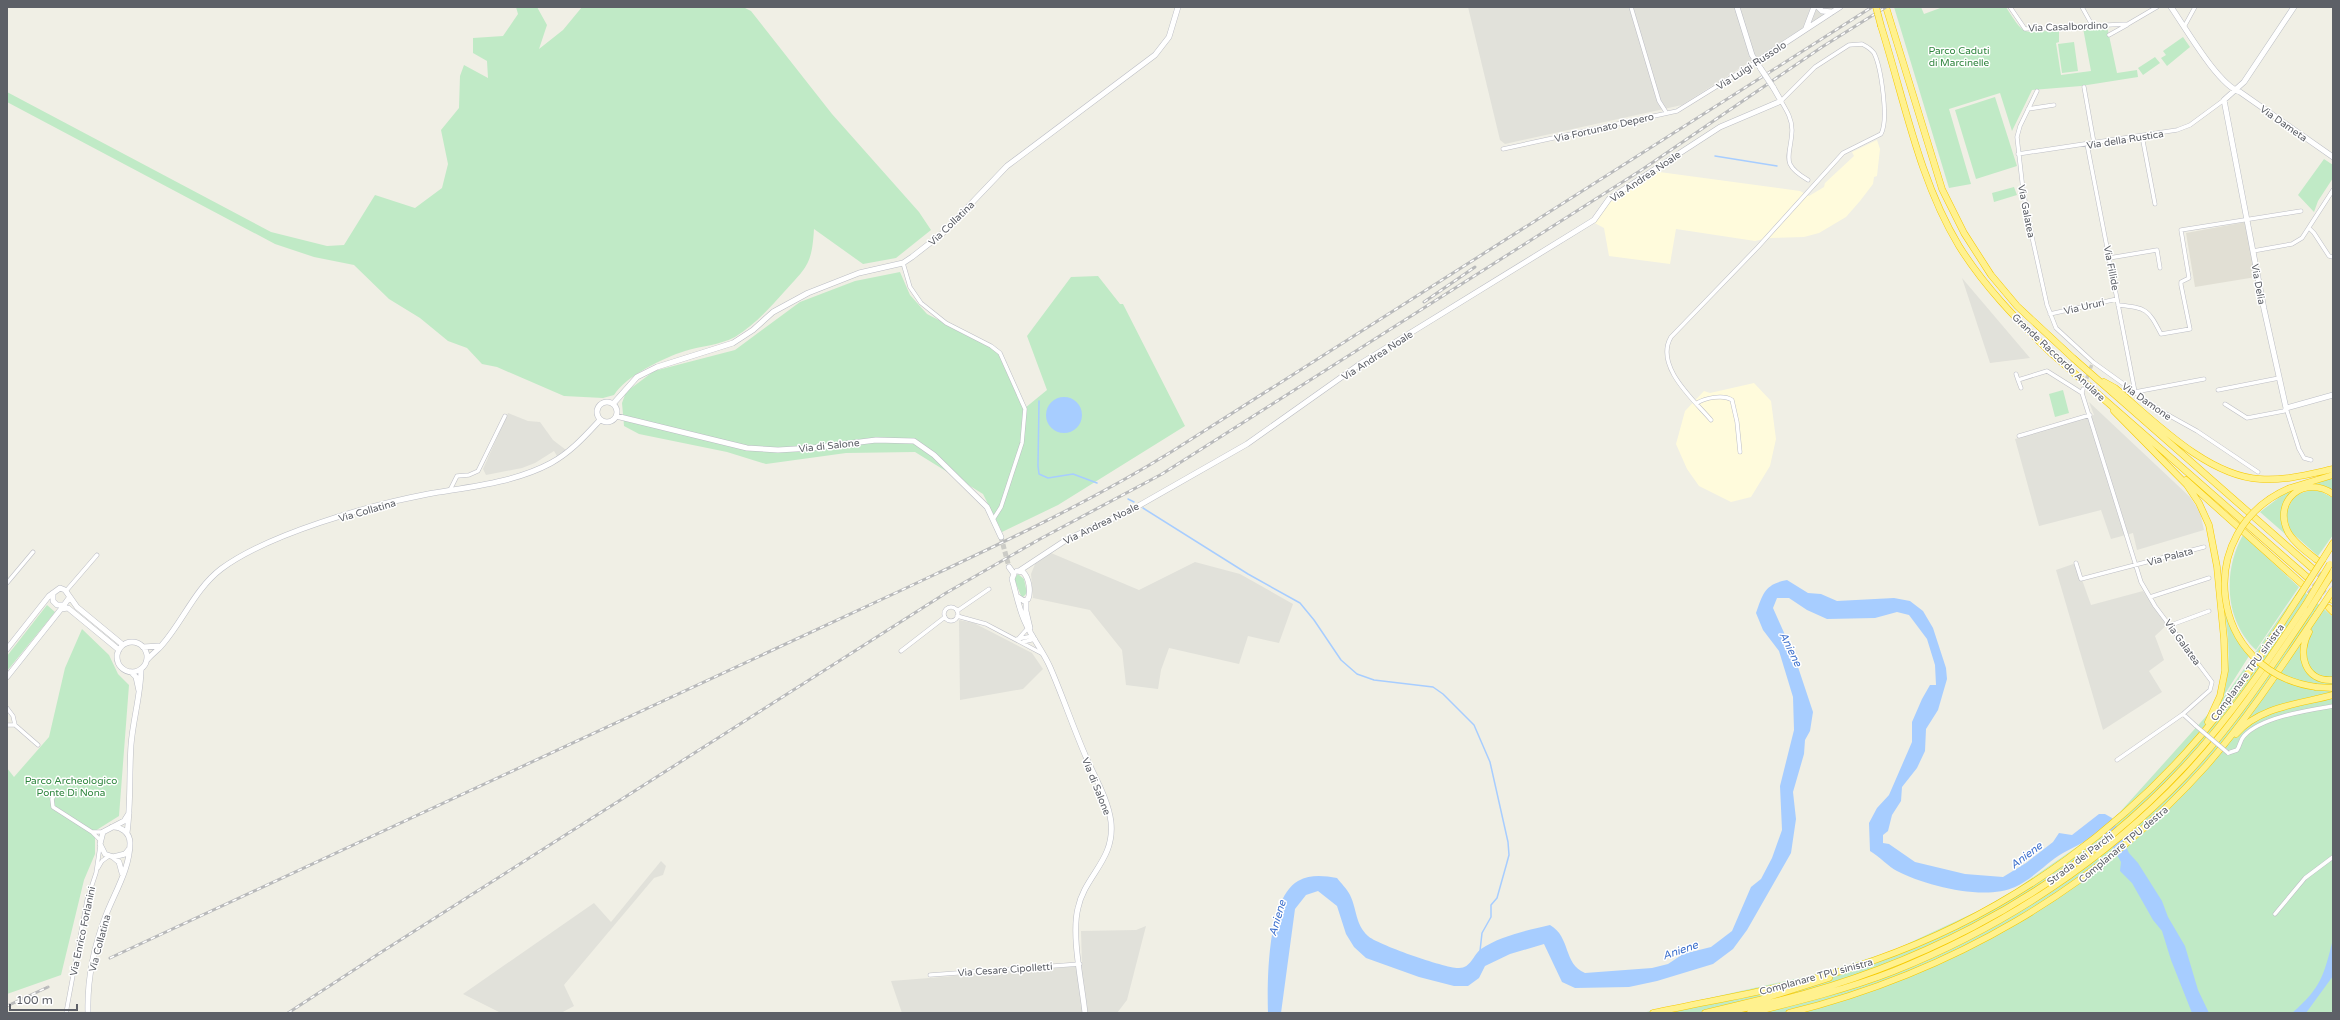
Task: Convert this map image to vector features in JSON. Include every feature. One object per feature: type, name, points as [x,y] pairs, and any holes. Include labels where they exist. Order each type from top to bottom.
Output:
[{"type":"highway","name":"Grande Raccordo Anulare","points":[[1876,7],[1925,172],[1939,208],[1959,245],[1986,284],[2013,316],[2098,394],[2307,577]]},
{"type":"highway","name":"Grande Raccordo Anulare","points":[[1886,7],[1937,176],[1964,233],[1991,275],[2013,301],[2098,380],[2312,568]]},
{"type":"highway","points":[[2098,380],[2115,388],[2203,459],[2234,474],[2271,480],[2333,469]]},
{"type":"highway","points":[[2098,394],[2134,434],[2170,468],[2195,496],[2206,516],[2217,567],[2224,639],[2225,671],[2220,696],[2205,729]]},
{"type":"highway","points":[[2170,468],[2177,472],[2302,584]]},
{"type":"highway","points":[[2333,475],[2290,488],[2262,504],[2241,527],[2227,561],[2225,597],[2233,628],[2254,658],[2282,678],[2316,687],[2333,688]]},
{"type":"highway","points":[[2320,559],[2289,532],[2284,520],[2285,507],[2293,495],[2304,488],[2322,488],[2333,494]]},
{"type":"highway","name":"Complanare TPU sinistra","points":[[1653,1013],[1806,980],[1873,961],[1931,938],[1999,903],[2056,868],[2123,814],[2179,760],[2205,729],[2263,653],[2298,598],[2320,559],[2333,543]]},
{"type":"highway","name":"Strada dei Parchi","points":[[2308,606],[2332,562]]},
{"type":"highway","name":"Strada dei Parchi","points":[[1722,1013],[1815,991],[1871,973],[1926,951],[2036,898],[2096,856],[2131,823],[2185,766],[2231,712],[2333,572]]},
{"type":"highway","name":"Complanare TPU destra","points":[[1789,1013],[1854,995],[1905,976],[1955,954],[2015,923],[2082,880],[2139,833],[2207,765],[2261,696],[2333,590]]},
{"type":"highway","points":[[2315,617],[2303,645],[2304,662],[2310,671],[2318,677],[2333,680]]},
{"type":"highway","points":[[2207,765],[2253,718],[2274,709],[2333,696]]},
{"type":"highway","name":"Strada dei Parchi","points":[[1750,1013],[1829,993],[1893,971],[1961,941],[2005,914]]},
{"type":"highway","points":[[1705,1013],[1785,992],[1853,970],[1873,961]]},
{"type":"street","name":"Via Collatina","points":[[613,404],[637,377],[657,367],[681,358],[733,343],[753,330],[773,312],[796,299],[859,273],[903,263],[944,232],[1007,166],[1156,55],[1169,37],[1178,7]]},
{"type":"street","name":"Via Fortunato Depero","points":[[1503,149],[1642,119],[1666,112],[1659,102],[1631,7]]},
{"type":"street","points":[[1737,7],[1756,62],[1782,101],[1791,123],[1788,162],[1793,170],[1808,180]]},
{"type":"street","points":[[1806,29],[1814,7]]},
{"type":"street","points":[[1818,7],[1826,12],[1833,12]]},
{"type":"street","name":"Via Luigi Russolo","points":[[1666,112],[1675,112],[1686,107],[1840,7]]},
{"type":"street","name":"Via Casalbordino","points":[[2010,7],[2025,29],[2128,24]]},
{"type":"street","points":[[2082,7],[2092,25]]},
{"type":"street","points":[[2109,35],[2157,7]]},
{"type":"street","name":"Via Dameta","points":[[2171,7],[2217,72],[2235,90],[2333,157]]},
{"type":"street","points":[[2184,27],[2195,7]]},
{"type":"street","points":[[2224,100],[2248,75],[2294,7]]},
{"type":"street","name":"Via Andrea Noale","points":[[1016,572],[1066,540],[1133,509],[1248,444],[1360,364],[1594,220],[1609,200],[1720,126],[1782,101],[1815,67],[1849,45],[1862,44],[1873,53],[1878,66],[1885,112],[1884,130],[1878,137],[1843,153],[1758,247],[1671,337],[1666,349],[1672,371],[1711,420]]},
{"type":"street","points":[[2084,87],[2094,143]]},
{"type":"street","name":"Via Galatea","points":[[2037,91],[2017,131],[2018,154],[2022,190],[2050,314]]},
{"type":"street","name":"Via della Rustica","points":[[2018,154],[2142,136],[2187,127],[2224,100]]},
{"type":"street","name":"Via Delia","points":[[2224,100],[2253,251],[2286,408],[2299,449],[2304,458],[2311,460]]},
{"type":"street","points":[[2028,109],[2054,105]]},
{"type":"street","points":[[2142,136],[2155,204]]},
{"type":"street","name":"Via Fillide","points":[[2087,144],[2135,392]]},
{"type":"street","points":[[2253,251],[2292,244],[2302,238],[2310,229],[2333,190]]},
{"type":"street","points":[[2118,305],[2139,307],[2150,313],[2161,334],[2190,329],[2181,285],[2181,282],[2189,278],[2181,230],[2301,210]]},
{"type":"street","points":[[2310,229],[2314,232],[2329,256],[2333,258]]},
{"type":"street","points":[[2109,258],[2157,250],[2160,268]]},
{"type":"street","points":[[903,263],[910,287],[921,303],[946,323],[991,346],[998,352],[1025,409],[1022,443],[1001,507],[994,518]]},
{"type":"street","name":"Via Ururi","points":[[2050,314],[2117,299]]},
{"type":"street","name":"Via Damone","points":[[2050,314],[2060,333],[2092,363],[2160,411],[2197,431],[2258,472]]},
{"type":"street","name":"Via Galatea","points":[[2018,380],[2048,371],[2082,391],[2141,582],[2150,597],[2213,684],[2207,693],[2183,714]]},
{"type":"street","points":[[2016,374],[2021,388]]},
{"type":"street","points":[[2218,390],[2279,378]]},
{"type":"street","points":[[2135,392],[2204,379]]},
{"type":"street","points":[[2225,404],[2247,418],[2284,410],[2286,408],[2333,395]]},
{"type":"street","points":[[1697,403],[1726,397],[1732,400],[1737,422],[1740,452]]},
{"type":"street","points":[[606,402],[613,404],[617,410],[616,416],[610,422],[600,420],[597,413],[600,405],[606,402]]},
{"type":"street","points":[[2019,436],[2090,415]]},
{"type":"street","points":[[450,490],[457,476],[469,475],[478,471],[505,416]]},
{"type":"street","name":"Via di Salone","points":[[616,416],[754,449],[812,448],[876,440],[910,440],[918,443],[934,455],[984,504],[994,518],[1001,537]]},
{"type":"street","name":"Via Collatina","points":[[147,660],[162,646],[204,585],[220,570],[246,553],[276,540],[349,515],[409,498],[523,474],[550,463],[576,445],[600,420]]},
{"type":"street","name":"Via Palata","points":[[2076,563],[2081,579],[2204,547]]},
{"type":"street","points":[[7,583],[33,552]]},
{"type":"street","points":[[66,591],[97,555]]},
{"type":"street","points":[[1026,576],[1032,561]]},
{"type":"street","name":"Via di Salone","points":[[1009,567],[1026,576],[1030,594],[1026,600],[1026,611],[1033,636]]},
{"type":"street","name":"Via di Salone","points":[[1016,572],[1012,579],[1028,628],[1044,655],[1103,795],[1111,822],[1109,846],[1078,906],[1076,925],[1085,1013]]},
{"type":"street","points":[[2150,597],[2209,578]]},
{"type":"street","points":[[7,649],[53,593],[60,588],[66,591],[69,598],[123,645]]},
{"type":"street","points":[[945,617],[953,620],[957,613],[989,589]]},
{"type":"street","points":[[53,593],[53,601],[64,607],[119,650]]},
{"type":"street","points":[[1017,596],[1021,600],[1026,600]]},
{"type":"street","points":[[7,677],[64,607],[69,598]]},
{"type":"street","points":[[945,617],[944,613],[948,607],[952,607],[957,613],[1016,639],[1044,655]]},
{"type":"street","points":[[2171,625],[2209,611]]},
{"type":"street","points":[[901,651],[945,617]]},
{"type":"street","points":[[1016,639],[1023,635],[1028,628]]},
{"type":"street","points":[[1016,639],[1025,642],[1033,636]]},
{"type":"street","points":[[111,857],[125,854],[129,849],[130,840],[127,833],[130,806],[131,745],[142,681],[141,669],[147,660],[146,651],[137,642],[123,645],[119,650],[117,659],[119,664],[126,671],[131,672],[136,677],[139,692]]},
{"type":"street","points":[[143,647],[154,648],[162,646]]},
{"type":"street","points":[[131,672],[141,669]]},
{"type":"street","points":[[2117,760],[2183,714],[2228,753],[2236,751],[2242,739],[2248,732],[2268,722],[2304,711],[2333,706]]},
{"type":"street","points":[[7,708],[13,716],[15,725],[38,745]]},
{"type":"street","points":[[7,725],[15,725]]},
{"type":"street","points":[[60,792],[56,793],[52,799],[53,807],[92,832],[100,840]]},
{"type":"street","points":[[92,832],[103,832],[124,821],[130,806]]},
{"type":"street","points":[[112,827],[119,828],[127,833]]},
{"type":"street","points":[[103,832],[100,840],[100,846],[121,866],[122,876]]},
{"type":"street","name":"Via Enrico Forlanini","points":[[96,873],[100,846]]},
{"type":"street","name":"Via Collatina","points":[[88,1013],[89,987],[96,949],[106,916],[127,864],[129,849]]},
{"type":"street","name":"Via Enrico Forlanini","points":[[66,1013],[87,900],[96,873],[102,861],[111,857]]},
{"type":"street","points":[[2275,914],[2304,878],[2333,857]]},
{"type":"street","name":"Via Cesare Cipolletti","points":[[930,975],[1080,964]]},
{"type":"shaded area","points":[[1468,7],[1836,7],[1682,105],[1505,144],[1500,140]]},
{"type":"shaded area","points":[[1877,140],[1880,149],[1877,176],[1874,177],[1873,184],[1846,217],[1819,233],[1804,237],[1769,238],[1755,241],[1676,229],[1670,264],[1609,256],[1604,228],[1591,221],[1605,203],[1652,171],[1800,191],[1809,196],[1824,187],[1825,183],[1854,156],[1852,152]]},
{"type":"shaded area","points":[[2246,222],[2256,277],[2195,287],[2186,233]]},
{"type":"shaded area","points":[[1962,278],[2030,358],[1990,363]]},
{"type":"shaded area","points":[[1754,383],[1771,401],[1776,439],[1770,466],[1751,497],[1731,502],[1699,486],[1687,469],[1676,444],[1685,411],[1704,391],[1710,393]]},
{"type":"shaded area","points":[[2089,402],[2190,497],[2200,512],[2204,530],[2137,550],[2133,533],[2111,539],[2101,510],[2039,526],[2015,439],[2094,415]]},
{"type":"shaded area","points":[[508,413],[528,421],[540,422],[553,440],[566,450],[557,456],[554,451],[535,463],[522,468],[486,475],[483,469]]},
{"type":"shaded area","points":[[1051,553],[1139,590],[1195,562],[1240,574],[1293,604],[1279,643],[1248,636],[1239,664],[1169,648],[1161,670],[1158,689],[1126,685],[1122,650],[1090,610],[1033,598],[1031,574],[1035,564]]},
{"type":"shaded area","points":[[2076,563],[2091,605],[2143,591],[2168,624],[2155,636],[2164,660],[2149,671],[2162,692],[2103,730],[2056,570]]},
{"type":"shaded area","points":[[959,620],[974,623],[1032,653],[1043,669],[1023,689],[960,700]]},
{"type":"shaded area","points":[[661,861],[666,866],[663,875],[654,878],[564,985],[574,1006],[561,1013],[501,1013],[463,994],[594,903],[611,922]]},
{"type":"shaded area","points":[[1146,926],[1127,1000],[1117,1013],[902,1013],[891,981],[1082,966],[1081,931],[1136,930]]},
{"type":"green space","points":[[516,7],[537,7],[547,25],[539,49],[563,30],[582,7],[743,7],[751,11],[832,114],[919,212],[931,230],[896,258],[863,264],[814,229],[810,258],[798,277],[761,316],[735,337],[717,344],[685,351],[666,358],[646,368],[627,381],[614,395],[603,398],[564,396],[497,367],[482,364],[467,348],[448,341],[420,318],[389,299],[354,265],[314,257],[275,244],[7,102],[7,92],[271,232],[327,246],[344,245],[375,195],[415,208],[442,188],[448,164],[441,130],[459,108],[460,76],[464,65],[488,78],[487,61],[473,53],[473,38],[503,36],[518,14]]},
{"type":"green space","name":"Parco Caduti di Marcinelle","points":[[1894,7],[1921,7],[1924,14],[1943,7],[2006,7],[2022,29],[2026,31],[2059,30],[2059,42],[2056,43],[2061,75],[2091,71],[2083,28],[2107,26],[2117,73],[2137,70],[2138,77],[2081,86],[2032,90],[2012,131],[2000,93],[1949,109],[1971,184],[1949,188]]},
{"type":"green space","points":[[2183,37],[2190,47],[2167,66],[2161,58],[2166,55],[2163,51]]},
{"type":"green space","points":[[2074,42],[2078,71],[2062,73],[2058,44]]},
{"type":"green space","points":[[2155,57],[2160,63],[2143,75],[2138,68]]},
{"type":"green space","points":[[1995,97],[2017,166],[1976,179],[1955,110]]},
{"type":"green space","points":[[2324,159],[2333,165],[2333,178],[2318,201],[2314,212],[2298,195]]},
{"type":"green space","points":[[2014,187],[2017,195],[1994,202],[1992,193]]},
{"type":"green space","points":[[900,272],[910,295],[927,314],[997,350],[1025,408],[1047,390],[1027,336],[1071,277],[1098,276],[1120,304],[1123,304],[1185,426],[1058,505],[1002,532],[983,494],[915,452],[846,453],[766,464],[727,452],[639,434],[624,426],[622,403],[626,392],[654,371],[735,350],[800,302],[855,281]]},
{"type":"green space","points":[[2063,390],[2069,413],[2055,417],[2049,394]]},
{"type":"green space","points":[[2333,476],[2333,491],[2312,484],[2285,500],[2281,516],[2285,530],[2291,539],[2260,512],[2285,493]]},
{"type":"green space","points":[[2311,490],[2320,491],[2333,498],[2333,535],[2318,556],[2290,531],[2286,512],[2295,495]]},
{"type":"green space","points":[[2243,535],[2299,587],[2256,650],[2245,638],[2238,624],[2233,610],[2230,594],[2232,564]]},
{"type":"green space","points":[[1018,574],[1024,579],[1027,593],[1022,598],[1014,579]]},
{"type":"green space","points":[[2300,588],[2333,617],[2333,1013],[1642,1013],[1822,973],[1892,951],[1980,910],[2016,889],[2094,835],[2120,812],[2228,692]]},
{"type":"green space","points":[[47,605],[55,612],[7,671],[7,656]]},
{"type":"green space","points":[[2225,613],[2233,633],[2249,656],[2223,697],[2226,686],[2228,666],[2228,634]]},
{"type":"green space","name":"Parco Archeologico Ponte Di Nona","points":[[82,629],[109,655],[118,674],[129,685],[119,816],[95,831],[95,854],[84,880],[61,975],[7,994],[7,768],[14,777],[49,737],[65,668]]},
{"type":"water","points":[[1064,397],[1074,400],[1079,405],[1082,415],[1079,425],[1074,430],[1064,433],[1054,430],[1049,425],[1046,415],[1049,405],[1054,400]]},
{"type":"water","name":"Aniene","points":[[1787,580],[1808,593],[1821,594],[1837,601],[1894,598],[1910,601],[1923,611],[1933,628],[1946,668],[1947,679],[1938,710],[1926,729],[1925,751],[1917,768],[1902,787],[1901,801],[1892,815],[1888,831],[1883,835],[1883,843],[1889,844],[1915,862],[1965,874],[2003,877],[2026,863],[2053,842],[2059,833],[2072,835],[2099,814],[2105,814],[2112,818],[2129,853],[2138,863],[2162,901],[2168,917],[2185,946],[2198,990],[2209,1013],[2192,1013],[2171,960],[2162,931],[2153,920],[2132,883],[2120,871],[2121,862],[2103,831],[2063,853],[2022,884],[2003,891],[1988,893],[1956,890],[1923,882],[1897,871],[1870,851],[1869,823],[1877,808],[1889,795],[1912,742],[1912,722],[1922,699],[1930,685],[1936,685],[1935,665],[1927,639],[1909,615],[1897,612],[1875,618],[1827,619],[1807,610],[1789,598],[1777,598],[1773,608],[1794,655],[1813,712],[1810,731],[1805,740],[1804,754],[1793,792],[1796,819],[1791,853],[1747,930],[1733,949],[1713,964],[1657,981],[1629,987],[1575,988],[1562,982],[1544,944],[1510,954],[1485,966],[1479,978],[1468,986],[1454,986],[1419,977],[1366,958],[1354,947],[1346,934],[1337,906],[1318,891],[1306,895],[1295,909],[1281,1013],[1268,1013],[1268,981],[1271,942],[1280,905],[1288,891],[1298,881],[1313,876],[1337,878],[1350,895],[1358,921],[1368,936],[1374,940],[1441,965],[1459,968],[1469,964],[1481,949],[1497,940],[1550,925],[1557,930],[1561,936],[1573,963],[1578,969],[1585,973],[1652,968],[1668,964],[1683,954],[1711,947],[1732,931],[1751,887],[1761,879],[1772,858],[1782,830],[1780,786],[1794,730],[1793,697],[1779,651],[1763,630],[1756,613],[1766,590],[1774,584]]},
{"type":"water","points":[[2333,939],[2333,976],[2306,1013],[2292,1013],[2309,996],[2320,980],[2324,972]]},
{"type":"waterway","points":[[1715,156],[1777,166]]},
{"type":"waterway","points":[[1039,401],[1039,474],[1048,478],[1073,474],[1097,483]]},
{"type":"waterway","points":[[1128,499],[1134,502]]},
{"type":"waterway","points":[[1143,508],[1248,574],[1300,603],[1314,620],[1341,660],[1357,674],[1374,680],[1433,687],[1443,694],[1474,725],[1490,762],[1508,842],[1509,855],[1497,898],[1491,905],[1491,917],[1482,933],[1480,951]]},
{"type":"tunnel","points":[[2083,389],[2092,364]]},
{"type":"tunnel","points":[[1001,537],[1009,567]]},
{"type":"tunnel","points":[[2312,568],[2333,586]]},
{"type":"tunnel","points":[[2307,577],[2332,600]]},
{"type":"tunnel","points":[[2302,584],[2328,607]]},
{"type":"railway","points":[[110,958],[904,589],[1106,490],[1171,452],[1872,7]]},
{"type":"railway","points":[[288,1013],[946,593],[1040,539],[1162,474],[1643,169],[1822,47],[1886,7]]},
{"type":"railway","points":[[1424,302],[1475,267]]},
{"type":"railway","points":[[7,1006],[48,987]]}]
